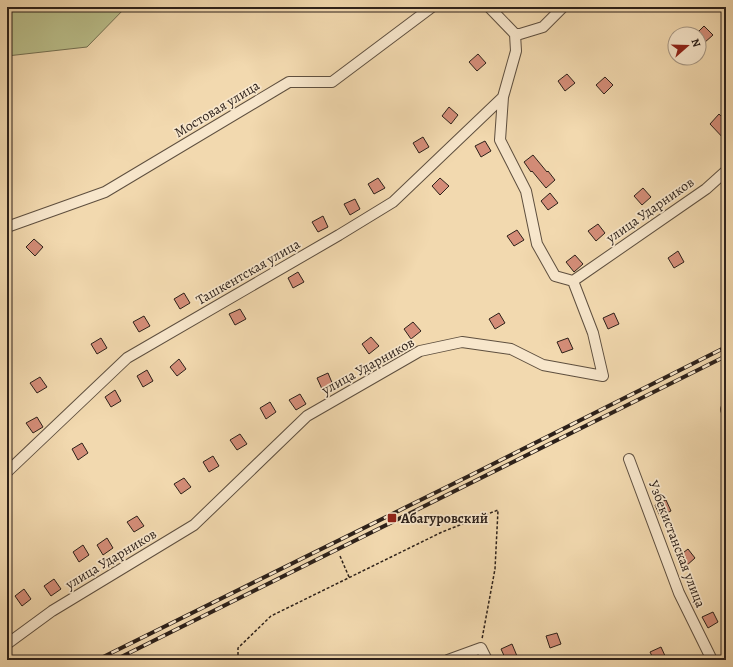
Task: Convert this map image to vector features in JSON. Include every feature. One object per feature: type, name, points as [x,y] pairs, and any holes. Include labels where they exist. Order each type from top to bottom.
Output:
[{"type":"street","name":"Мостовая улица","points":[[7,227],[105,192],[289,82],[332,82],[432,7]]},
{"type":"street","points":[[489,7],[515,34],[516,51],[503,97],[500,140],[526,191],[537,244],[556,276],[573,281]]},
{"type":"street","points":[[515,34],[520,34],[543,27],[563,7]]},
{"type":"street","name":"Ташкентская улица","points":[[7,472],[127,358],[393,202],[503,97]]},
{"type":"street","name":"улица Ударников","points":[[7,644],[52,611],[194,525],[307,416],[420,350],[462,342],[511,349],[543,365],[603,376],[593,333],[573,281],[706,189],[726,171]]},
{"type":"street","name":"Узбекистанская улица","points":[[629,459],[679,594],[712,660]]},
{"type":"street","points":[[448,660],[480,648],[487,660]]},
{"type":"path","points":[[238,660],[238,648],[272,616],[442,532],[498,510],[495,569],[480,648]]},
{"type":"path","points":[[340,556],[349,578]]},
{"type":"green space","points":[[7,7],[126,7],[87,47],[7,56]]},
{"type":"building","points":[[707,29],[713,35],[707,40]]},
{"type":"building","points":[[478,54],[486,63],[477,71],[469,62]]},
{"type":"building","points":[[567,74],[575,83],[565,91],[558,81]]},
{"type":"building","points":[[605,77],[613,85],[604,94],[596,85]]},
{"type":"building","points":[[449,107],[458,115],[451,124],[442,116]]},
{"type":"building","points":[[719,114],[726,121],[726,141],[710,124]]},
{"type":"building","points":[[423,137],[429,147],[419,153],[413,143]]},
{"type":"building","points":[[485,141],[491,151],[481,157],[475,146]]},
{"type":"building","points":[[533,155],[555,180],[546,188],[524,162]]},
{"type":"building","points":[[378,178],[385,188],[374,194],[368,184]]},
{"type":"building","points":[[440,178],[449,186],[440,195],[432,186]]},
{"type":"building","points":[[643,188],[651,197],[642,205],[634,196]]},
{"type":"building","points":[[550,193],[558,203],[548,210],[541,201]]},
{"type":"building","points":[[355,199],[360,209],[350,215],[344,204]]},
{"type":"building","points":[[323,216],[328,227],[318,232],[312,222]]},
{"type":"building","points":[[598,224],[605,233],[596,241],[588,231]]},
{"type":"building","points":[[517,230],[524,240],[514,246],[507,236]]},
{"type":"building","points":[[34,239],[43,247],[35,256],[26,247]]},
{"type":"building","points":[[678,251],[684,262],[674,268],[668,258]]},
{"type":"building","points":[[575,255],[583,264],[574,272],[566,262]]},
{"type":"building","points":[[298,272],[304,282],[293,288],[288,278]]},
{"type":"building","points":[[184,293],[190,303],[180,309],[174,299]]},
{"type":"building","points":[[240,309],[246,319],[235,325],[229,314]]},
{"type":"building","points":[[499,313],[505,323],[495,329],[489,319]]},
{"type":"building","points":[[614,313],[619,324],[608,329],[603,318]]},
{"type":"building","points":[[144,316],[150,326],[139,332],[133,322]]},
{"type":"building","points":[[413,322],[421,331],[411,339],[404,329]]},
{"type":"building","points":[[371,337],[379,346],[369,354],[362,344]]},
{"type":"building","points":[[101,338],[107,348],[97,354],[91,344]]},
{"type":"building","points":[[568,338],[573,349],[562,353],[557,342]]},
{"type":"building","points":[[179,359],[186,369],[177,376],[170,367]]},
{"type":"building","points":[[147,370],[153,381],[143,387],[137,376]]},
{"type":"building","points":[[328,373],[333,385],[322,389],[317,378]]},
{"type":"building","points":[[40,377],[47,387],[37,393],[30,383]]},
{"type":"building","points":[[115,390],[121,401],[111,407],[105,397]]},
{"type":"building","points":[[300,394],[306,404],[296,410],[289,400]]},
{"type":"building","points":[[270,402],[276,412],[266,419],[260,408]]},
{"type":"building","points":[[37,417],[43,427],[33,433],[26,423]]},
{"type":"building","points":[[240,434],[247,444],[237,450],[230,440]]},
{"type":"building","points":[[82,443],[88,453],[78,460],[72,449]]},
{"type":"building","points":[[213,456],[219,466],[209,472],[203,462]]},
{"type":"building","points":[[184,478],[191,487],[181,494],[174,484]]},
{"type":"building","points":[[666,500],[671,511],[660,516],[655,505]]},
{"type":"building","points":[[137,516],[144,526],[134,532],[127,522]]},
{"type":"building","points":[[107,538],[113,548],[103,555],[97,545]]},
{"type":"building","points":[[83,545],[89,555],[79,562],[73,552]]},
{"type":"building","points":[[688,549],[695,558],[686,566],[679,556]]},
{"type":"building","points":[[54,579],[61,589],[51,596],[44,586]]},
{"type":"building","points":[[24,589],[31,599],[22,606],[15,596]]},
{"type":"building","points":[[713,612],[718,622],[708,628],[702,617]]},
{"type":"building","points":[[557,633],[561,644],[550,648],[546,636]]},
{"type":"building","points":[[512,644],[517,656],[506,660],[501,649]]},
{"type":"building","points":[[661,647],[666,658],[654,660],[650,652]]},
{"type":"railway","points":[[97,660],[726,347]]},
{"type":"railway","points":[[115,660],[726,356]]},
{"type":"place","name":"Абагуровский","points":[[392,518]]}]
